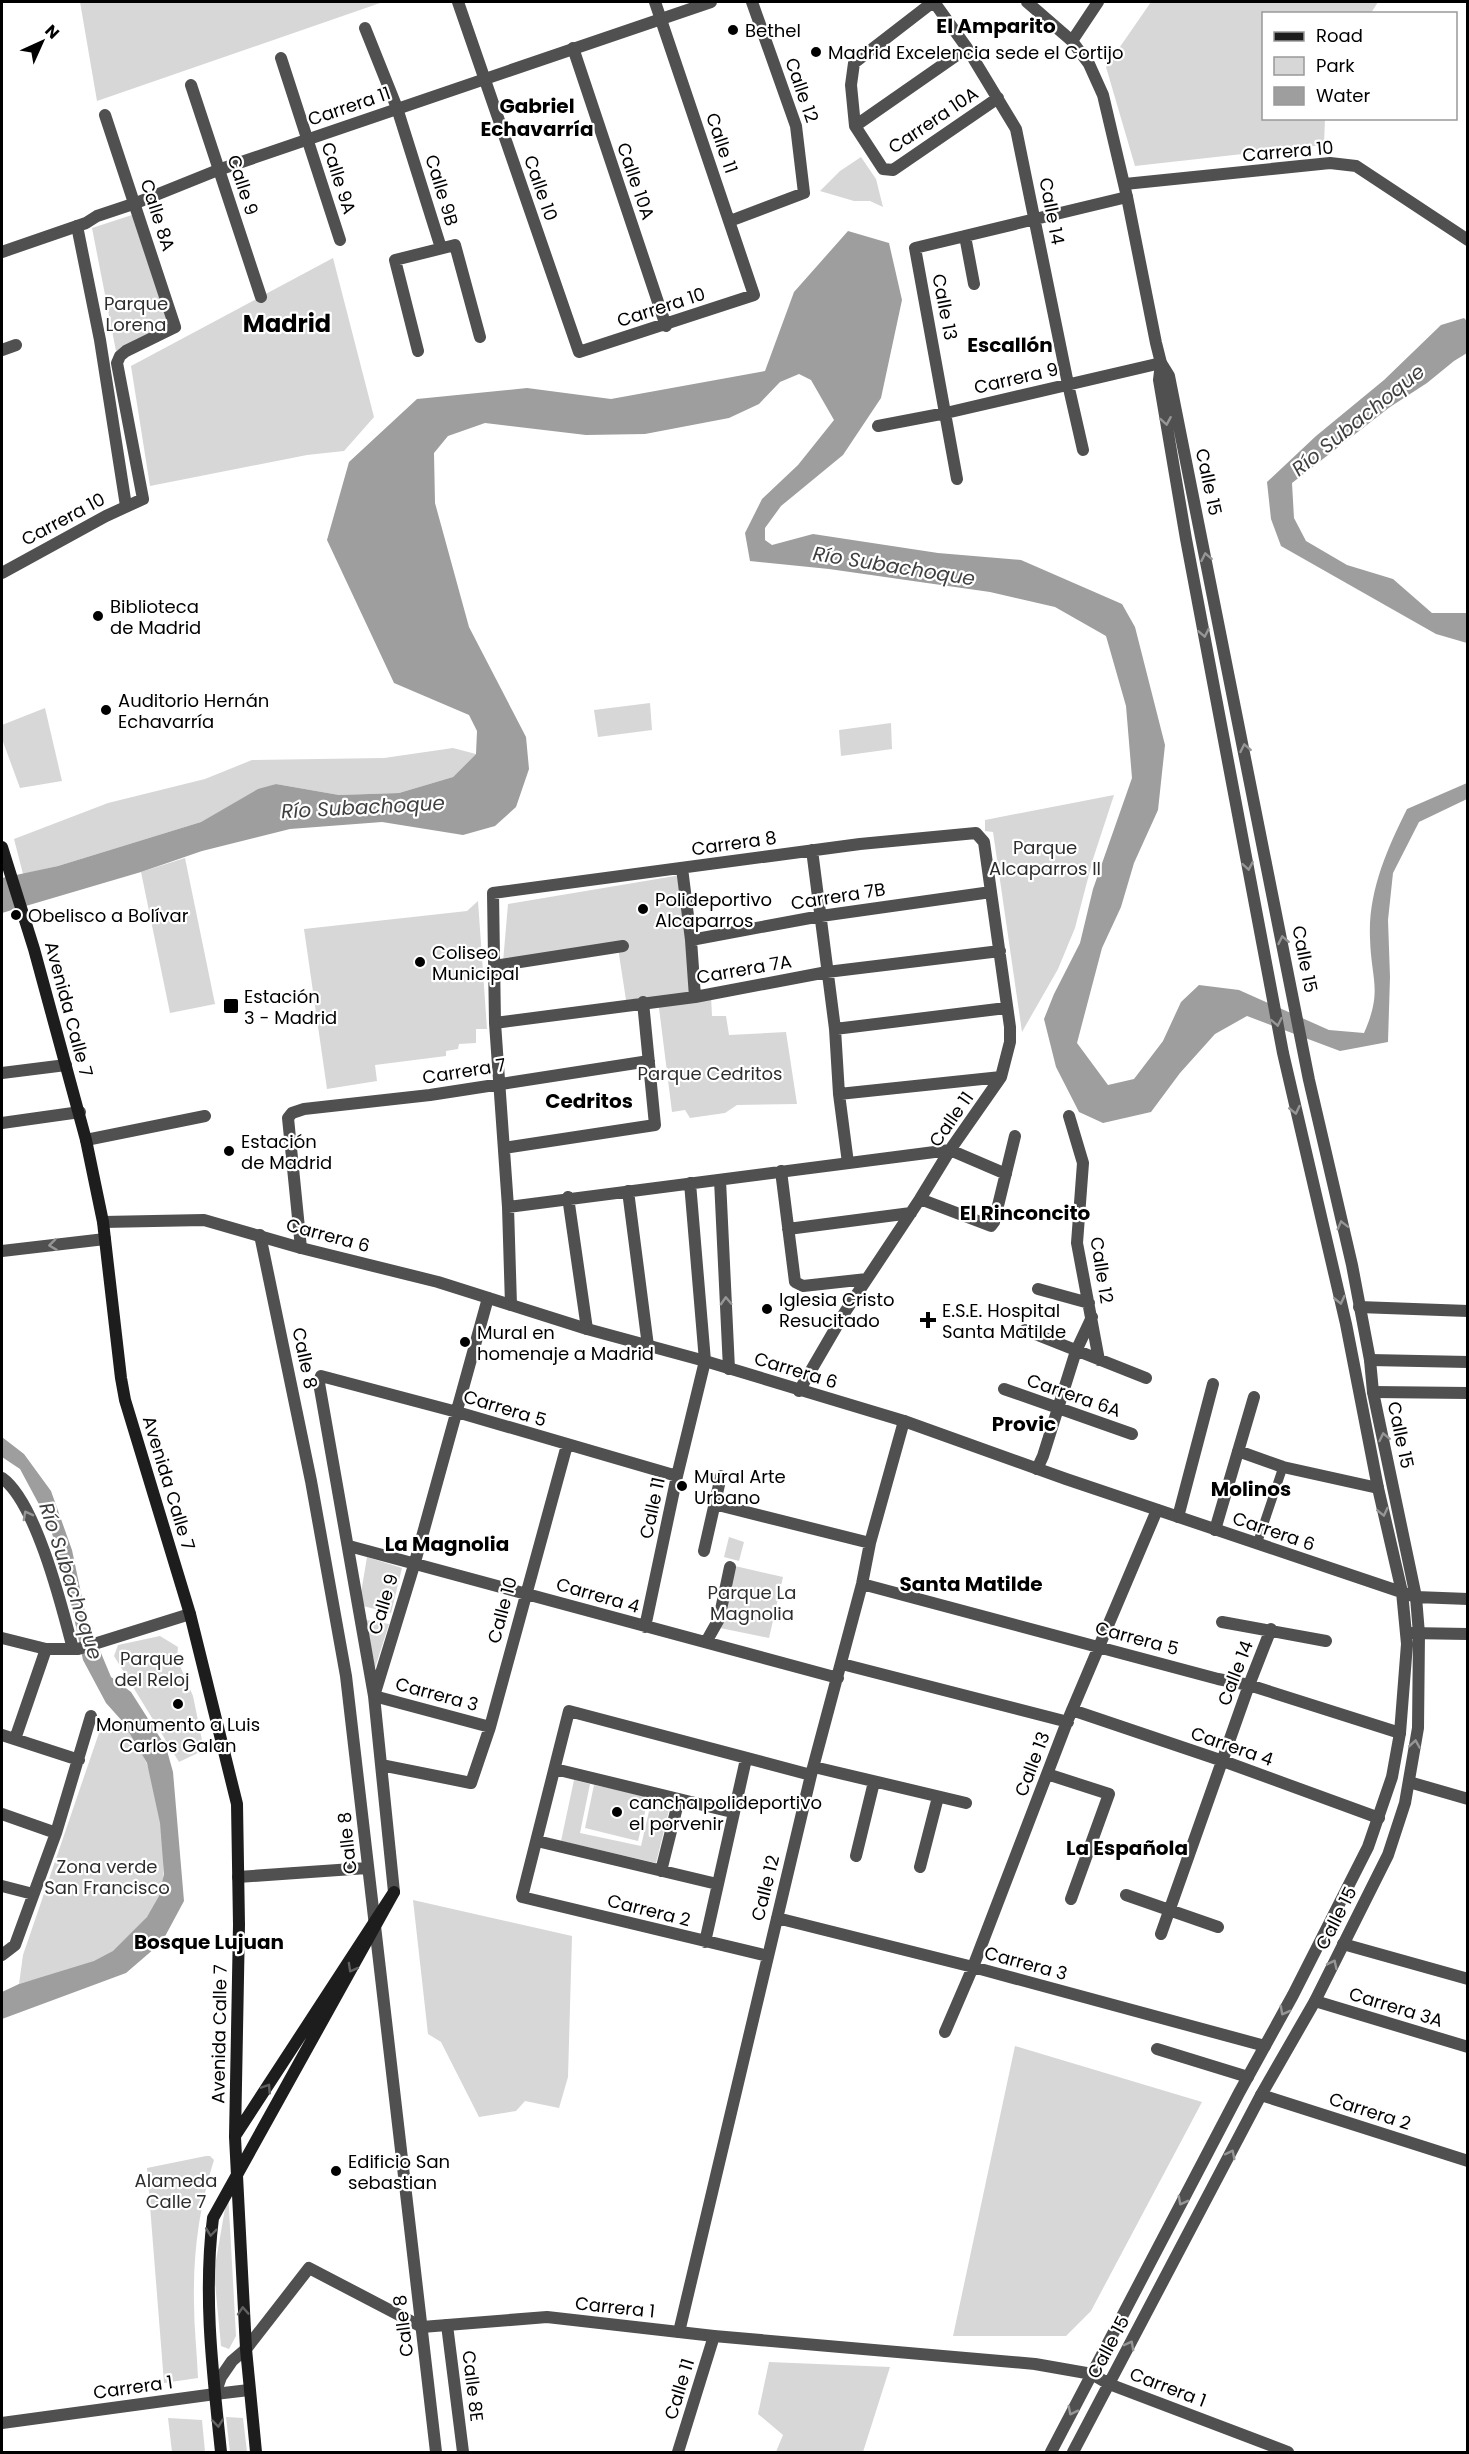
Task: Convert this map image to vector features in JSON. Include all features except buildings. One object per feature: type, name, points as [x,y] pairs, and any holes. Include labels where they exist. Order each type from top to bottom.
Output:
[{"type":"main road","name":"Avenida Calle 7","points":[[2,847],[26,922],[80,1112],[103,1222],[120,1378],[190,1614],[237,1804],[235,2137],[246,2349],[256,2452]]},
{"type":"main road","name":"Avenida Calle 7","points":[[235,2137],[394,1892]]},
{"type":"main road","points":[[221,2452],[208,2297],[208,2256],[213,2218],[394,1892]]},
{"type":"street","name":"Calle 10","points":[[458,2],[579,352]]},
{"type":"street","name":"Calle 11","points":[[655,2],[754,295]]},
{"type":"street","name":"Carrera 11","points":[[2,252],[77,226],[97,216],[218,170],[711,2]]},
{"type":"street","name":"Calle 12","points":[[730,221],[804,193],[796,126],[752,2]]},
{"type":"street","name":"Calle 14","points":[[933,2],[967,48],[1016,129],[1083,450]]},
{"type":"street","points":[[933,2],[855,63],[851,100],[855,126],[967,48]]},
{"type":"street","points":[[1072,41],[1098,2]]},
{"type":"street","name":"Calle 15","points":[[1032,3],[1072,41],[1089,64],[1103,95],[1125,184],[1161,363],[1159,380],[1184,528],[1282,1053],[1346,1324],[1378,1488],[1402,1592],[1407,1644],[1400,1733],[1392,1777],[1368,1847],[1051,2452]]},
{"type":"street","name":"Calle 9B","points":[[365,28],[397,108],[441,248],[455,245],[480,337]]},
{"type":"street","name":"Calle 10A","points":[[573,48],[666,326]]},
{"type":"street","name":"Calle 9A","points":[[281,58],[340,240]]},
{"type":"street","name":"Calle 9","points":[[191,85],[261,297]]},
{"type":"street","name":"Carrera 10A","points":[[855,126],[883,169],[893,170],[998,98]]},
{"type":"street","name":"Calle 8A","points":[[105,115],[136,203],[175,327],[126,351],[117,363],[143,499]]},
{"type":"street","name":"Carrera 10","points":[[1125,184],[1330,163],[1356,166],[1467,240]]},
{"type":"street","points":[[974,284],[965,236],[1127,197]]},
{"type":"street","points":[[77,226],[100,340],[126,506]]},
{"type":"street","name":"Calle 13","points":[[957,479],[915,248],[965,236]]},
{"type":"street","points":[[418,351],[395,260],[441,248]]},
{"type":"street","name":"Carrera 10","points":[[579,352],[666,326],[754,295]]},
{"type":"street","points":[[2,350],[16,345]]},
{"type":"street","name":"Calle 15","points":[[1073,2452],[1218,2181],[1261,2095],[1315,2001],[1388,1855],[1405,1803],[1418,1728],[1419,1634],[1416,1597],[1373,1392],[1370,1360],[1309,1080],[1263,838],[1169,376],[1161,363]]},
{"type":"street","name":"Carrera 9","points":[[878,426],[946,413],[1161,363]]},
{"type":"street","name":"Carrera 10","points":[[2,573],[143,499]]},
{"type":"street","name":"Carrera 8","points":[[494,966],[494,893],[812,850],[971,832],[980,835]]},
{"type":"street","name":"Calle 11","points":[[799,1391],[844,1312],[911,1213],[950,1150],[1001,1077],[1010,1042],[1000,951],[984,842],[980,835]]},
{"type":"street","points":[[1243,839],[1263,838]]},
{"type":"street","points":[[812,850],[835,1029],[839,1094],[848,1163]]},
{"type":"street","points":[[682,868],[695,997]]},
{"type":"street","name":"Carrera 7B","points":[[691,940],[821,916],[991,892]]},
{"type":"street","points":[[511,1305],[508,1207],[495,1023],[494,966],[623,946]]},
{"type":"street","name":"Carrera 7A","points":[[495,1023],[695,997],[827,972],[1000,951]]},
{"type":"street","points":[[504,1148],[656,1125],[643,1002]]},
{"type":"street","points":[[835,1029],[1006,1008]]},
{"type":"street","name":"Carrera 7","points":[[301,1248],[288,1118],[292,1113],[304,1109],[430,1095],[649,1061]]},
{"type":"street","points":[[2,1073],[66,1065]]},
{"type":"street","points":[[839,1094],[1001,1077]]},
{"type":"street","points":[[1288,1079],[1309,1080]]},
{"type":"street","points":[[2,1123],[80,1112]]},
{"type":"street","points":[[86,1140],[205,1116]]},
{"type":"street","name":"Calle 12","points":[[1069,1116],[1083,1163],[1077,1244],[1099,1360]]},
{"type":"street","points":[[920,1199],[991,1226],[994,1222],[1014,1136]]},
{"type":"street","points":[[508,1207],[568,1197],[950,1150],[1006,1174]]},
{"type":"street","points":[[781,1171],[795,1282],[799,1285],[867,1279]]},
{"type":"street","points":[[720,1180],[729,1369]]},
{"type":"street","name":"Calle 11","points":[[645,1627],[677,1476],[705,1362],[690,1183]]},
{"type":"street","points":[[628,1191],[648,1346]]},
{"type":"street","points":[[568,1197],[587,1329]]},
{"type":"street","points":[[788,1229],[911,1213]]},
{"type":"street","name":"Carrera 6","points":[[103,1222],[204,1220],[301,1248],[438,1282],[587,1329],[904,1421],[1037,1469],[1416,1597],[1467,1599]]},
{"type":"street","name":"Calle 8","points":[[261,1235],[311,1481],[344,1665],[436,2452]]},
{"type":"street","points":[[2,1251],[105,1239]]},
{"type":"street","points":[[1038,1289],[1089,1303]]},
{"type":"street","name":"Calle 9","points":[[394,1892],[374,1696],[415,1562],[488,1298]]},
{"type":"street","points":[[1359,1307],[1467,1311]]},
{"type":"street","points":[[1037,1469],[1076,1351],[1092,1317]]},
{"type":"street","points":[[1025,1330],[1146,1378]]},
{"type":"street","points":[[1370,1360],[1467,1362]]},
{"type":"street","name":"Carrera 5","points":[[349,1546],[319,1383],[321,1376],[457,1412],[677,1476]]},
{"type":"street","points":[[1178,1517],[1213,1384]]},
{"type":"street","name":"Carrera 6A","points":[[1004,1389],[1132,1434]]},
{"type":"street","points":[[1373,1392],[1467,1393]]},
{"type":"street","points":[[1215,1530],[1254,1396]]},
{"type":"street","name":"Calle 12","points":[[679,2332],[813,1771],[862,1584],[870,1543],[904,1421]]},
{"type":"street","name":"Calle 10","points":[[381,1765],[471,1783],[490,1727],[567,1445]]},
{"type":"street","points":[[1238,1451],[1283,1467],[1378,1488]]},
{"type":"street","points":[[1257,1544],[1283,1467]]},
{"type":"street","points":[[704,1551],[721,1476]]},
{"type":"street","points":[[2,1478],[11,1485],[41,1542],[75,1649]]},
{"type":"street","points":[[714,1504],[870,1543]]},
{"type":"street","name":"Calle 13","points":[[945,2032],[973,1967],[1070,1716],[1157,1510]]},
{"type":"street","points":[[349,1546],[374,1696]]},
{"type":"street","name":"Carrera 4","points":[[349,1546],[838,1678]]},
{"type":"street","points":[[706,1642],[719,1619],[730,1567]]},
{"type":"street","name":"Carrera 5","points":[[862,1584],[1218,1679],[1249,1685],[1400,1733]]},
{"type":"street","points":[[2,1638],[46,1649],[75,1649],[190,1614]]},
{"type":"street","points":[[1222,1622],[1271,1629],[1326,1641]]},
{"type":"street","name":"Calle 14","points":[[1161,1934],[1271,1629]]},
{"type":"street","points":[[1406,1633],[1467,1634]]},
{"type":"street","points":[[15,1739],[46,1649]]},
{"type":"street","name":"Carrera 4","points":[[842,1664],[1070,1716],[1223,1761],[1379,1818]]},
{"type":"street","name":"Carrera 3","points":[[374,1696],[490,1727]]},
{"type":"street","points":[[717,1884],[537,1841],[569,1711],[746,1759],[874,1782],[966,1803]]},
{"type":"street","points":[[2,1955],[15,1945],[57,1833],[91,1716]]},
{"type":"street","points":[[2,1735],[79,1761]]},
{"type":"street","points":[[705,1942],[732,1812],[746,1759]]},
{"type":"street","points":[[555,1769],[732,1812]]},
{"type":"street","points":[[1047,1774],[1109,1794],[1071,1899]]},
{"type":"street","points":[[856,1856],[874,1782]]},
{"type":"street","points":[[1409,1782],[1467,1799]]},
{"type":"street","points":[[920,1867],[938,1797]]},
{"type":"street","points":[[661,1871],[679,1799]]},
{"type":"street","points":[[2,1814],[57,1833]]},
{"type":"street","name":"Carrera 2","points":[[537,1841],[522,1897],[768,1956]]},
{"type":"street","points":[[238,1877],[367,1868]]},
{"type":"street","points":[[2,1886],[33,1894]]},
{"type":"street","points":[[1126,1895],[1218,1927]]},
{"type":"street","name":"Carrera 3","points":[[777,1918],[973,1967],[1265,2046]]},
{"type":"street","points":[[1343,1944],[1467,1979]]},
{"type":"street","name":"Carrera 3A","points":[[1315,2001],[1467,2047]]},
{"type":"street","points":[[1157,2049],[1248,2077]]},
{"type":"street","name":"Carrera 2","points":[[1261,2095],[1467,2161]]},
{"type":"street","points":[[1197,2173],[1218,2181]]},
{"type":"street","points":[[215,2394],[221,2377],[232,2361],[246,2349],[309,2268],[422,2327]]},
{"type":"street","name":"Carrera 1","points":[[422,2327],[547,2318],[714,2336],[1024,2363],[1092,2374],[1109,2384],[1288,2452]]},
{"type":"street","name":"Calle 8E","points":[[447,2325],[463,2452]]},
{"type":"street","name":"Calle 11","points":[[678,2452],[714,2336]]},
{"type":"street","name":"Carrera 1","points":[[2,2423],[249,2390]]},
{"type":"green space","points":[[80,2],[383,2],[97,101]]},
{"type":"green space","points":[[1151,2],[1378,2],[1372,12],[1262,12],[1262,120],[1325,120],[1324,145],[1135,166],[1106,67]]},
{"type":"green space","points":[[861,157],[876,179],[883,207],[870,201],[854,201],[820,191],[840,171]]},
{"type":"green space","name":"Parque Lorena","points":[[132,215],[170,329],[116,351],[92,228]]},
{"type":"green space","points":[[333,258],[374,417],[344,451],[307,455],[150,486],[131,366]]},
{"type":"green space","points":[[650,703],[652,730],[598,737],[594,710]]},
{"type":"green space","points":[[45,708],[62,781],[20,788],[2,739],[2,725]]},
{"type":"green space","points":[[891,723],[892,749],[841,756],[839,730]]},
{"type":"green space","points":[[453,748],[476,754],[453,777],[399,793],[339,795],[276,784],[258,790],[201,822],[58,866],[23,874],[14,839],[108,803],[205,779],[252,760],[384,758]]},
{"type":"green space","name":"Parque Alcaparros II","points":[[1114,795],[1093,859],[1075,928],[1058,969],[1022,1032],[993,832],[985,831],[985,820]]},
{"type":"green space","points":[[185,858],[215,1004],[170,1013],[141,872]]},
{"type":"green space","points":[[681,875],[693,994],[626,1000],[618,948],[503,962],[508,904]]},
{"type":"green space","points":[[478,901],[487,1029],[476,1029],[476,1043],[459,1044],[458,1049],[446,1051],[446,1056],[375,1065],[377,1081],[327,1089],[304,929],[467,911]]},
{"type":"green space","name":"Parque Cedritos","points":[[711,996],[712,1016],[726,1016],[729,1035],[786,1032],[797,1104],[737,1105],[725,1113],[690,1118],[685,1110],[672,1112],[659,1008],[661,1002]]},
{"type":"green space","points":[[729,1537],[744,1542],[739,1561],[724,1557]]},
{"type":"green space","points":[[367,1557],[402,1568],[391,1613],[359,1605]]},
{"type":"green space","name":"Parque La Magnolia","points":[[735,1566],[783,1577],[769,1638],[720,1628]]},
{"type":"green space","points":[[366,1620],[389,1624],[375,1668]]},
{"type":"green space","name":"Parque del Reloj","points":[[160,1636],[178,1647],[177,1659],[193,1696],[204,1750],[179,1762],[114,1656],[118,1645]]},
{"type":"green space","name":"Zona verde San Francisco","points":[[123,1722],[144,1757],[159,1810],[164,1868],[159,1897],[138,1928],[111,1953],[78,1967],[19,1984],[23,1955],[100,1730]]},
{"type":"green space","points":[[574,1780],[590,1784],[580,1833],[641,1846],[652,1798],[671,1802],[656,1863],[561,1841]]},
{"type":"green space","name":"cancha polideportivo el porvenir","points":[[594,1785],[649,1796],[638,1841],[585,1828]]},
{"type":"green space","points":[[413,1900],[572,1936],[568,2077],[559,2108],[525,2101],[516,2111],[479,2117],[441,2042],[428,2034]]},
{"type":"green space","points":[[1015,2046],[1202,2102],[1091,2311],[1066,2336],[953,2336]]},
{"type":"green space","name":"Alameda Calle 7","points":[[206,2156],[214,2160],[201,2213],[195,2267],[194,2312],[198,2378],[164,2383],[147,2168]]},
{"type":"green space","points":[[228,2191],[236,2336],[229,2349],[221,2346],[214,2272]]},
{"type":"green space","points":[[769,2362],[890,2367],[863,2452],[776,2452],[783,2435],[758,2414]]},
{"type":"green space","points":[[226,2417],[243,2418],[247,2452],[230,2452]]},
{"type":"green space","points":[[168,2418],[202,2420],[205,2452],[172,2452]]},
{"type":"water","name":"Río Subachoque","points":[[848,231],[889,243],[902,300],[881,398],[843,455],[781,506],[765,528],[765,540],[772,545],[813,534],[938,553],[1021,560],[1122,604],[1135,627],[1165,745],[1158,810],[1134,863],[1121,907],[1102,948],[1077,1043],[1108,1085],[1134,1079],[1163,1041],[1181,1002],[1199,985],[1239,990],[1329,1030],[1364,1033],[1375,995],[1370,938],[1372,904],[1380,871],[1392,840],[1407,809],[1467,783],[1467,799],[1419,822],[1393,873],[1388,920],[1390,977],[1388,1042],[1340,1051],[1247,1016],[1215,1034],[1180,1073],[1151,1112],[1103,1123],[1079,1112],[1056,1067],[1044,1019],[1080,943],[1093,889],[1132,778],[1126,706],[1106,636],[1055,607],[990,592],[829,569],[750,561],[745,533],[762,499],[798,465],[834,420],[811,380],[799,374],[780,382],[759,404],[729,418],[645,434],[586,435],[485,423],[448,436],[434,453],[435,503],[469,627],[526,737],[529,769],[516,807],[495,826],[463,835],[382,822],[290,829],[202,851],[141,872],[2,913],[2,878],[58,866],[201,822],[258,789],[276,784],[339,795],[399,793],[453,777],[476,754],[477,731],[469,715],[394,683],[327,540],[349,462],[417,399],[527,388],[611,399],[765,371],[794,292]]},
{"type":"water","name":"Río Subachoque","points":[[1464,318],[1467,321],[1467,353],[1390,407],[1292,483],[1294,518],[1306,541],[1347,565],[1393,579],[1432,613],[1467,613],[1467,643],[1436,634],[1281,546],[1271,519],[1267,482],[1316,436],[1384,380],[1441,325]]},
{"type":"water","name":"Río Subachoque","points":[[2,1437],[24,1454],[51,1491],[72,1550],[86,1617],[111,1677],[131,1692],[166,1747],[173,1772],[184,1901],[162,1942],[126,1973],[2,2019],[2,1992],[19,1984],[94,1961],[113,1951],[147,1917],[159,1896],[164,1874],[160,1823],[147,1763],[123,1722],[106,1703],[83,1660],[68,1589],[49,1523],[20,1469],[2,1457]]},
{"type":"place","name":"Bethel","points":[[733,30]]},
{"type":"place","name":"Madrid Excelencia sede el Cortijo","points":[[816,52]]},
{"type":"place","name":"Biblioteca de Madrid","points":[[98,616]]},
{"type":"place","name":"Auditorio Hernán Echavarría","points":[[106,710]]},
{"type":"place","name":"Polideportivo Alcaparros","points":[[643,909]]},
{"type":"place","name":"Obelisco a Bolívar","points":[[16,915]]},
{"type":"place","name":"Coliseo Municipal","points":[[420,962]]},
{"type":"place","name":"Estación 3 - Madrid","points":[[231,1006]]},
{"type":"place","name":"Estación de Madrid","points":[[229,1151]]},
{"type":"place","name":"Iglesia Cristo Resucitado","points":[[767,1309]]},
{"type":"place","name":"E.S.E. Hospital Santa Matilde","points":[[928,1320]]},
{"type":"place","name":"Mural en homenaje a Madrid","points":[[465,1342]]},
{"type":"place","name":"Mural Arte Urbano","points":[[682,1486]]},
{"type":"place","name":"Monumento a Luis Carlos Galan","points":[[178,1704]]},
{"type":"place","name":"cancha polideportivo el porvenir","points":[[617,1812]]},
{"type":"place","name":"Edificio San sebastian","points":[[336,2171]]},
{"type":"district","name":"El Amparito","points":[[996,26]]},
{"type":"district","name":"Gabriel Echavarría","points":[[537,118]]},
{"type":"district","name":"Madrid","points":[[287,323]]},
{"type":"district","name":"Escallón","points":[[1010,345]]},
{"type":"district","name":"Cedritos","points":[[589,1101]]},
{"type":"district","name":"El Rinconcito","points":[[1025,1213]]},
{"type":"district","name":"Provic","points":[[1024,1424]]},
{"type":"district","name":"Molinos","points":[[1251,1489]]},
{"type":"district","name":"La Magnolia","points":[[447,1544]]},
{"type":"district","name":"Santa Matilde","points":[[971,1584]]},
{"type":"district","name":"La Española","points":[[1127,1848]]},
{"type":"district","name":"Bosque Lujuan","points":[[209,1942]]}]
